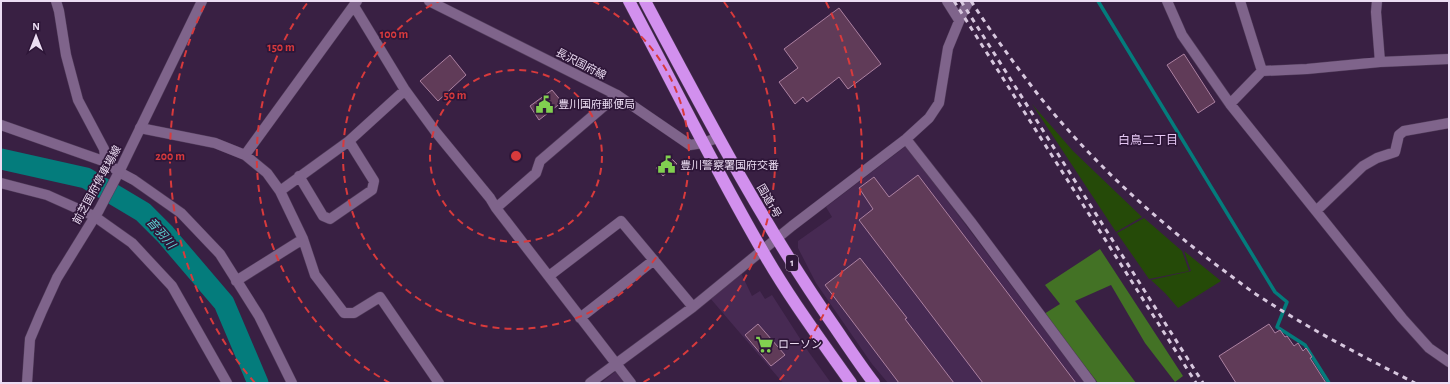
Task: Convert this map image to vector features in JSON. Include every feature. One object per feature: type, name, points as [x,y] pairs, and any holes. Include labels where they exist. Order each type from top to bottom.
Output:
[{"type":"highway","name":"1","points":[[629,1],[703,143],[762,250],[800,310],[851,383]]},
{"type":"highway","name":"国道1号","points":[[645,1],[717,138],[776,239],[816,300],[874,383]]},
{"type":"street","points":[[56,1],[66,55],[78,100],[104,149],[106,162]]},
{"type":"street","name":"前芝国府停車場線","points":[[27,383],[30,340],[35,326],[57,278],[97,213],[119,172],[202,1]]},
{"type":"street","name":"長沢国府線","points":[[429,1],[616,96],[690,145],[703,143],[717,138]]},
{"type":"street","points":[[947,1],[959,20]]},
{"type":"street","points":[[590,383],[693,307],[792,226],[906,139],[929,118],[939,103],[948,48],[959,20],[969,1]]},
{"type":"street","points":[[1167,1],[1182,35],[1230,104],[1419,337],[1430,348],[1449,362]]},
{"type":"street","points":[[1240,1],[1262,71]]},
{"type":"street","points":[[1378,1],[1376,12],[1380,62]]},
{"type":"street","points":[[245,155],[355,3],[405,90],[435,131],[490,198],[496,208],[631,383]]},
{"type":"street","points":[[1230,104],[1262,71],[1307,69],[1380,62],[1449,59]]},
{"type":"street","points":[[280,191],[349,141],[405,90]]},
{"type":"street","points":[[496,208],[536,173],[540,161],[616,96]]},
{"type":"street","points":[[1316,211],[1363,166],[1377,158],[1394,152],[1399,135],[1404,131],[1449,123]]},
{"type":"street","points":[[1,125],[106,162],[181,213],[220,254],[259,316],[292,383]]},
{"type":"street","points":[[140,128],[215,143],[245,155],[268,173],[280,191],[303,239],[315,275],[344,313],[354,313],[380,298],[439,383]]},
{"type":"street","points":[[906,139],[1091,383]]},
{"type":"street","points":[[299,176],[322,216],[330,219],[372,190],[374,181],[349,141]]},
{"type":"street","points":[[1,183],[48,195],[97,213],[132,243],[172,286],[227,383]]},
{"type":"street","points":[[548,276],[621,221],[693,307]]},
{"type":"street","points":[[236,281],[303,239]]},
{"type":"street","points":[[580,318],[654,260]]},
{"type":"shaded area","points":[[906,146],[1085,383],[888,383],[872,364],[816,283],[798,248],[798,241],[832,217],[826,207]]},
{"type":"shaded area","points":[[741,273],[752,296],[760,291],[765,299],[772,295],[808,351],[831,383],[783,383],[710,298]]},
{"type":"shaded area","points":[[616,371],[625,383],[601,383]]},
{"type":"green space","points":[[1032,104],[1073,151],[1142,217],[1116,232]]},
{"type":"green space","points":[[1144,218],[1182,251],[1189,271],[1149,279],[1117,233]]},
{"type":"green space","points":[[1100,249],[1183,376],[1175,382],[1145,343],[1111,285],[1075,301],[1136,383],[1098,383],[1044,314],[1060,304],[1045,285]]},
{"type":"green space","points":[[1184,251],[1221,281],[1178,308],[1151,280],[1191,271]]},
{"type":"building","points":[[839,8],[881,64],[848,89],[839,77],[807,102],[803,97],[795,104],[779,82],[798,68],[784,49]]},
{"type":"building","points":[[1184,54],[1215,102],[1198,113],[1167,65]]},
{"type":"building","points":[[450,55],[466,75],[438,101],[420,81]]},
{"type":"building","points":[[552,90],[562,102],[539,120],[530,106]]},
{"type":"building","points":[[669,156],[677,164],[663,176],[656,168]]},
{"type":"building","points":[[918,175],[1076,383],[983,383],[859,220],[873,209],[859,188],[874,177],[889,197]]},
{"type":"building","points":[[860,258],[907,318],[905,319],[954,383],[899,383],[825,285]]},
{"type":"building","points":[[758,324],[785,355],[771,366],[745,335]]},
{"type":"building","points":[[1269,324],[1275,333],[1280,330],[1285,337],[1287,336],[1294,346],[1298,343],[1303,351],[1306,348],[1312,357],[1310,358],[1326,383],[1236,383],[1219,356]]},
{"type":"waterway","points":[[1098,1],[1275,292],[1287,302],[1277,327],[1305,345],[1329,383]]},
{"type":"waterway","name":"音羽川","points":[[1,159],[86,178],[143,212],[165,234],[224,303],[258,383]]},
{"type":"railway","points":[[954,1],[1196,383]]},
{"type":"railway","points":[[961,1],[1203,383]]},
{"type":"railway","points":[[971,1],[986,24],[1056,117],[1100,164],[1147,209],[1197,250],[1259,297],[1320,333],[1415,383]]},
{"type":"place","name":"豊川国府郵便局","points":[[545,104]]},
{"type":"place","name":"豊川警察署国府交番","points":[[667,165]]},
{"type":"place","name":"ローソン","points":[[765,344]]},
{"type":"district","name":"白鳥二丁目","points":[[1148,140]]}]
